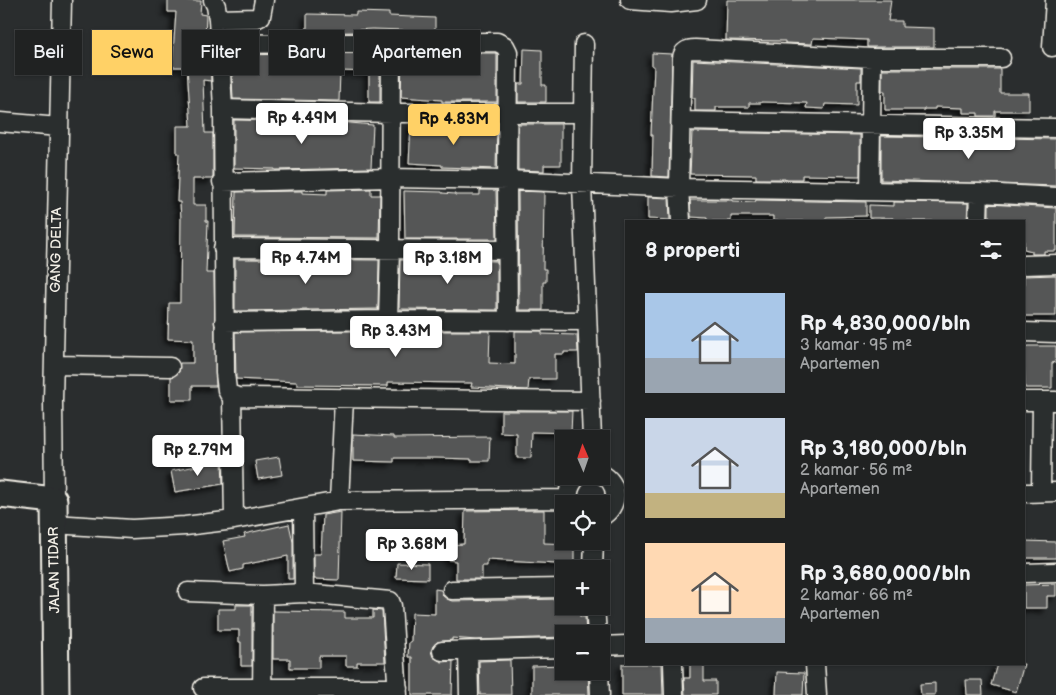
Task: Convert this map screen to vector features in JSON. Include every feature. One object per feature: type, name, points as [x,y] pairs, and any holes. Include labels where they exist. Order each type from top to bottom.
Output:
[{"type":"main road","points":[[0,494],[54,512]]},
{"type":"main road","name":"JALAN TIDAR","points":[[54,512],[56,695]]},
{"type":"street","name":"GANG DELTA","points":[[54,512],[54,365],[62,0]]},
{"type":"street","points":[[213,0],[216,6],[218,30]]},
{"type":"street","points":[[218,19],[258,18],[261,16],[264,0]]},
{"type":"street","points":[[630,0],[671,3],[697,0]]},
{"type":"street","points":[[1052,47],[1055,0]]},
{"type":"street","points":[[259,44],[354,42]]},
{"type":"street","points":[[480,42],[503,44],[508,52],[508,321]]},
{"type":"street","points":[[584,44],[582,184],[592,430]]},
{"type":"street","points":[[681,220],[679,188],[682,58],[684,52],[689,49],[872,58],[1001,58]]},
{"type":"street","points":[[870,192],[872,58]]},
{"type":"street","points":[[221,75],[223,110],[224,322],[228,393],[232,396],[344,399],[591,401]]},
{"type":"street","points":[[388,320],[391,75]]},
{"type":"street","points":[[223,110],[391,113],[583,113]]},
{"type":"street","points":[[682,120],[1056,128]]},
{"type":"street","points":[[0,122],[59,127]]},
{"type":"street","points":[[222,182],[390,178],[507,180],[679,188],[979,193],[1056,197]]},
{"type":"street","points":[[978,220],[979,193]]},
{"type":"street","points":[[223,248],[507,250]]},
{"type":"street","points":[[1025,265],[1056,264]]},
{"type":"street","points":[[224,322],[388,320],[587,321]]},
{"type":"street","points":[[1025,332],[1056,333]]},
{"type":"street","points":[[54,365],[170,367]]},
{"type":"street","points":[[232,396],[234,520]]},
{"type":"street","points":[[339,501],[344,399]]},
{"type":"street","points":[[1025,402],[1049,401],[1040,492]]},
{"type":"street","points":[[610,481],[621,497],[610,510]]},
{"type":"street","points":[[54,512],[132,529],[184,526],[234,520],[339,501],[555,501]]},
{"type":"street","points":[[303,508],[304,593]]},
{"type":"street","points":[[1025,573],[1056,572]]},
{"type":"street","points":[[452,590],[555,588]]},
{"type":"street","points":[[188,592],[263,596],[304,593],[385,599],[392,602],[398,692],[262,692],[203,688]]},
{"type":"street","points":[[262,692],[263,596]]},
{"type":"street","points":[[610,646],[625,645]]},
{"type":"street","points":[[442,651],[555,648]]},
{"type":"street","points":[[468,651],[469,695]]},
{"type":"street","points":[[673,665],[674,695]]},
{"type":"street","points":[[815,665],[817,695]]},
{"type":"street","points":[[599,680],[600,695]]},
{"type":"building","points":[[168,0],[201,1],[200,14],[206,15],[205,30],[182,30],[182,67],[172,67],[176,12],[168,12]]},
{"type":"building","points":[[727,0],[891,0],[888,21],[902,21],[902,27],[934,28],[934,47],[867,47],[867,40],[843,39],[813,38],[812,44],[785,43],[785,41],[726,40]]},
{"type":"building","points":[[356,12],[389,13],[389,16],[435,18],[435,30],[372,29],[344,32],[344,30],[307,30],[307,14],[356,15]]},
{"type":"building","points":[[524,49],[542,50],[542,85],[546,85],[546,102],[518,102],[518,84],[523,84]]},
{"type":"building","points":[[344,53],[354,53],[354,71],[344,71]]},
{"type":"building","points":[[480,53],[497,54],[497,102],[442,102],[442,100],[401,97],[402,75],[480,75]]},
{"type":"building","points":[[652,53],[672,54],[669,177],[652,176],[653,135],[651,135],[654,66],[652,66]]},
{"type":"building","points":[[269,54],[269,75],[340,75],[339,101],[233,99],[232,75],[259,75],[259,55]]},
{"type":"building","points":[[693,60],[861,68],[861,81],[857,81],[857,105],[825,104],[824,109],[806,108],[807,103],[761,102],[749,103],[749,107],[716,107],[716,111],[695,111],[695,98],[692,98]]},
{"type":"building","points":[[882,69],[1000,69],[1000,93],[1029,93],[1029,111],[995,111],[995,116],[978,116],[978,113],[963,113],[963,108],[935,107],[935,109],[924,110],[885,110],[885,91],[882,91]]},
{"type":"building","points":[[188,75],[211,75],[211,81],[203,80],[205,133],[213,133],[213,177],[212,179],[193,179],[193,205],[206,205],[206,221],[208,221],[206,273],[214,273],[216,386],[192,386],[192,400],[171,400],[171,377],[179,372],[180,363],[193,363],[193,340],[168,339],[169,303],[180,303],[181,219],[180,202],[177,202],[179,153],[177,153],[177,126],[191,126]]},
{"type":"building","points":[[369,75],[380,75],[380,102],[369,102]]},
{"type":"building","points":[[234,120],[339,122],[373,125],[371,168],[275,170],[234,168]]},
{"type":"building","points":[[411,124],[491,126],[491,124],[497,124],[496,169],[442,167],[442,165],[409,163]]},
{"type":"building","points":[[518,124],[561,124],[561,165],[544,165],[544,171],[518,170]]},
{"type":"building","points":[[692,132],[860,135],[860,176],[802,175],[802,179],[756,179],[756,175],[690,174]]},
{"type":"building","points":[[881,136],[1056,139],[1056,186],[881,180]]},
{"type":"building","points":[[371,189],[371,195],[380,195],[379,238],[235,237],[236,192],[302,191],[302,193],[327,194],[327,190]]},
{"type":"building","points":[[480,190],[496,190],[497,239],[405,239],[404,191],[480,195]]},
{"type":"building","points":[[518,191],[544,192],[543,269],[546,269],[546,282],[543,282],[543,310],[519,310]]},
{"type":"building","points":[[648,197],[669,198],[670,220],[648,219]]},
{"type":"building","points":[[690,200],[866,202],[866,216],[826,217],[826,220],[773,220],[773,216],[731,216],[731,220],[707,220],[707,218],[691,217]]},
{"type":"building","points":[[894,202],[968,203],[967,220],[893,220],[893,218],[869,218],[869,205],[894,206]]},
{"type":"building","points":[[989,204],[1056,208],[1056,251],[1032,254],[1032,251],[1025,249],[1025,220],[989,220]]},
{"type":"building","points":[[235,259],[379,260],[378,309],[235,311]]},
{"type":"building","points":[[400,260],[497,261],[497,310],[399,309]]},
{"type":"building","points":[[1056,275],[1056,316],[1025,316],[1025,276]]},
{"type":"building","points":[[350,331],[392,334],[392,331],[490,331],[489,363],[515,364],[515,331],[542,331],[542,334],[577,335],[578,352],[555,354],[555,379],[529,379],[528,390],[471,387],[472,383],[388,382],[388,386],[297,385],[297,382],[236,379],[235,332]]},
{"type":"building","points":[[1056,346],[1056,362],[1052,363],[1052,388],[1025,388],[1025,347]]},
{"type":"building","points":[[501,411],[572,411],[571,430],[555,430],[555,433],[532,432],[531,458],[517,458],[517,434],[501,433]]},
{"type":"building","points":[[353,434],[394,436],[394,438],[490,437],[489,461],[394,458],[394,462],[353,461]]},
{"type":"building","points":[[279,457],[282,475],[258,479],[255,461]]},
{"type":"building","points":[[222,461],[223,484],[175,492],[171,471]]},
{"type":"building","points":[[544,510],[544,543],[555,543],[555,550],[574,550],[574,560],[555,560],[555,564],[487,560],[487,566],[482,566],[482,579],[456,579],[456,561],[448,560],[448,545],[464,544],[465,511]]},
{"type":"building","points":[[341,512],[339,580],[314,579],[314,554],[321,554],[323,515]]},
{"type":"building","points":[[289,524],[293,542],[293,579],[288,579],[288,556],[243,565],[243,569],[230,572],[223,541],[245,537],[244,534]]},
{"type":"building","points":[[1025,541],[1056,542],[1056,558],[1025,558]]},
{"type":"building","points":[[397,563],[428,564],[428,579],[396,578]]},
{"type":"building","points":[[1056,584],[1056,596],[1047,596],[1047,608],[1025,608],[1025,585]]},
{"type":"building","points":[[435,589],[441,590],[443,596],[452,601],[555,599],[555,615],[580,615],[580,617],[585,617],[585,625],[555,625],[555,637],[476,640],[452,638],[452,640],[437,642],[431,651],[433,657],[442,662],[453,661],[452,695],[412,695],[412,657],[408,657],[409,642],[411,642],[412,613],[435,614]]},
{"type":"building","points":[[236,605],[252,605],[252,666],[241,666],[239,630],[218,630],[218,609],[236,609]]},
{"type":"building","points":[[373,610],[382,611],[385,662],[357,662],[357,666],[346,666],[346,656],[319,656],[319,668],[290,668],[290,659],[273,659],[273,611],[345,612],[345,618],[373,618]]},
{"type":"building","points":[[510,660],[511,695],[480,695],[479,661]]},
{"type":"building","points":[[622,664],[662,665],[663,695],[622,695]]},
{"type":"building","points":[[555,665],[555,680],[588,680],[589,695],[532,695],[532,666]]},
{"type":"building","points":[[690,665],[704,665],[704,681],[716,681],[716,695],[685,695],[684,678],[690,678]]},
{"type":"building","points":[[997,665],[1024,665],[1016,692],[991,685]]},
{"type":"building","points":[[777,672],[804,673],[803,695],[776,695]]},
{"type":"building","points":[[966,680],[982,680],[983,695],[967,695]]},
{"type":"building","points":[[935,683],[935,695],[921,695],[920,684]]}]
